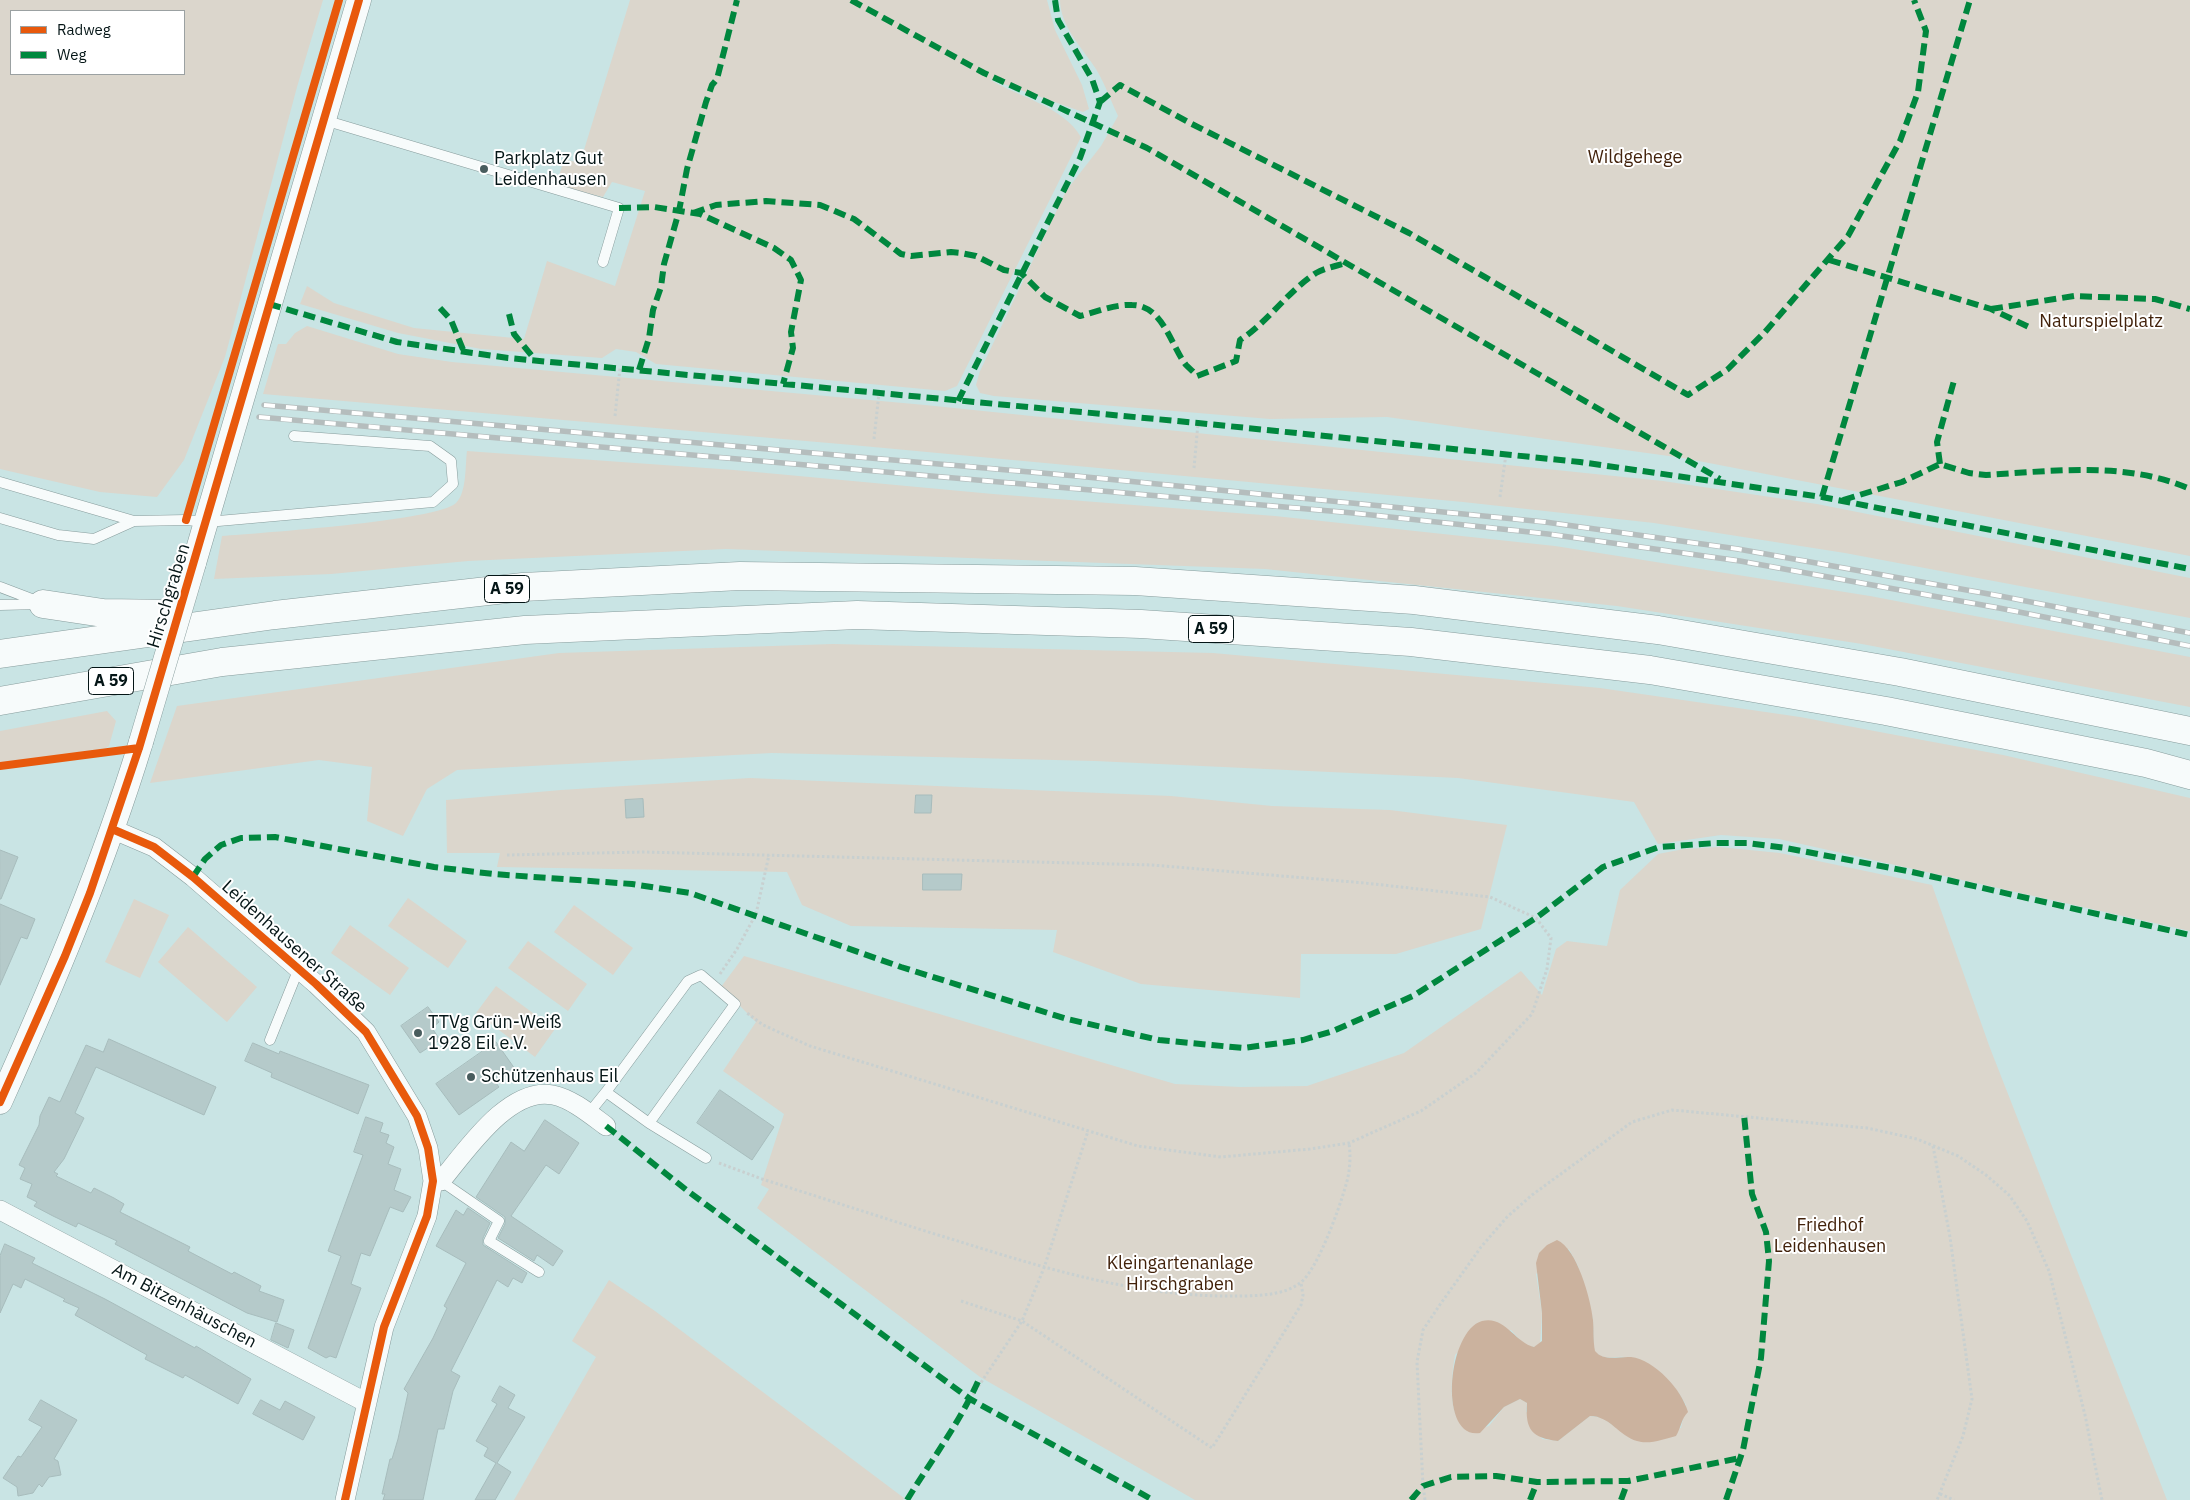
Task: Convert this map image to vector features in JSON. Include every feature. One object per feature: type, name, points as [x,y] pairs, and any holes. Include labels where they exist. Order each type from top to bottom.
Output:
[{"type":"highway","name":"A 59","points":[[0,654],[275,614],[523,587],[740,576],[1135,580],[1414,600],[1658,630],[1900,672],[2190,731]]},
{"type":"highway","name":"A 59","points":[[43,604],[103,613],[275,614]]},
{"type":"highway","name":"A 59","points":[[0,701],[222,662],[525,630],[857,615],[1140,624],[1412,642],[1650,670],[1886,711],[2146,763],[2190,775]]},
{"type":"street","name":"Hirschgraben","points":[[0,1102],[65,956],[112,829],[194,563],[359,0]]},
{"type":"street","name":"Leidenhausener Straße","points":[[112,829],[154,847],[193,877],[299,968],[366,1032],[417,1116],[437,1181],[427,1216],[384,1327],[345,1500]]},
{"type":"street","points":[[437,1181],[496,1117],[519,1100],[532,1094],[552,1095],[569,1101],[606,1126]]},
{"type":"street","name":"Am Bitzenhäuschen","points":[[0,1210],[367,1404]]},
{"type":"lane","points":[[324,120],[619,208],[603,262]]},
{"type":"lane","points":[[0,482],[134,521],[206,522],[433,502],[453,484],[451,461],[430,446],[294,436]]},
{"type":"lane","points":[[0,518],[58,535],[94,539],[134,521]]},
{"type":"lane","points":[[0,586],[43,604]]},
{"type":"lane","points":[[0,605],[43,604]]},
{"type":"lane","points":[[270,1040],[299,968]]},
{"type":"lane","points":[[589,1113],[688,981],[700,975],[735,1004],[649,1123]]},
{"type":"lane","points":[[606,1092],[649,1123],[706,1158]]},
{"type":"lane","points":[[437,1181],[499,1221],[489,1241],[538,1272]]},
{"type":"path","points":[[615,416],[620,368]]},
{"type":"path","points":[[874,439],[879,393]]},
{"type":"path","points":[[1194,468],[1198,423]]},
{"type":"path","points":[[1500,497],[1506,454]]},
{"type":"path","points":[[507,855],[644,852],[1152,865],[1490,897],[1536,918],[1551,938],[1547,969],[1532,1014],[1476,1073],[1421,1111],[1349,1143],[1310,1149],[1221,1157],[1138,1146],[810,1046],[763,1025],[735,1004]]},
{"type":"path","points":[[712,984],[737,949],[756,914],[769,856]]},
{"type":"path","points":[[1426,1500],[1422,1486],[1417,1362],[1423,1330],[1481,1247],[1507,1217],[1532,1195],[1603,1141],[1632,1122],[1672,1110],[1867,1128],[1917,1139],[1958,1156],[1986,1175],[2009,1195],[2027,1221],[2049,1271],[2085,1415],[2102,1500]]},
{"type":"path","points":[[970,1399],[1022,1321],[1044,1268],[1088,1131]]},
{"type":"path","points":[[706,1158],[762,1179],[1044,1268],[1134,1289],[1188,1295],[1257,1296],[1277,1293],[1301,1283],[1319,1255],[1346,1187],[1350,1160],[1349,1143]]},
{"type":"path","points":[[1932,1145],[1950,1237],[1972,1399],[1963,1436],[1937,1500]]},
{"type":"path","points":[[961,1301],[1022,1321],[1212,1448],[1301,1305],[1303,1295],[1301,1283]]},
{"type":"path","points":[[1939,1495],[1954,1500]]},
{"type":"green space","points":[[0,0],[323,0],[297,87],[225,357],[184,460],[157,497],[100,492],[0,469]]},
{"type":"green space","points":[[630,0],[1047,0],[1055,30],[1082,85],[1089,109],[1083,112],[989,79],[1052,110],[1073,126],[1081,137],[957,386],[945,391],[656,364],[636,352],[616,349],[602,358],[481,349],[398,333],[300,304],[307,286],[334,303],[414,328],[524,339],[547,261],[615,286],[645,191],[612,182],[603,197],[577,191],[557,183],[564,159],[580,163]]},
{"type":"green space","points":[[1060,0],[2190,0],[2190,556],[1683,458],[1387,417],[1270,419],[994,396],[980,393],[976,385],[980,371],[1066,191],[1101,146],[1118,116],[1096,69],[1068,28],[1061,10]]},
{"type":"green space","points":[[307,326],[398,354],[452,362],[925,405],[1663,481],[1817,504],[2190,578],[2190,618],[1845,553],[1654,523],[1463,502],[852,445],[263,394],[278,344],[286,344],[295,333]]},
{"type":"green space","points":[[467,451],[734,470],[993,494],[1275,516],[1555,546],[1870,596],[2190,657],[2190,707],[1862,644],[1617,606],[1265,569],[726,549],[468,561],[331,574],[214,579],[222,536],[383,521],[442,509],[456,503],[464,486]]},
{"type":"green space","points":[[833,644],[1213,653],[1600,688],[1800,717],[2003,755],[2190,798],[2190,931],[1779,839],[1721,835],[1658,844],[1634,802],[1458,778],[1095,761],[772,753],[457,770],[427,789],[403,836],[367,821],[372,767],[319,760],[150,783],[177,706],[559,653]]},
{"type":"green space","points":[[107,711],[116,721],[109,746],[106,748],[0,765],[0,731]]},
{"type":"green space","points":[[750,778],[1171,796],[1272,806],[1390,810],[1507,825],[1481,929],[1396,954],[1301,954],[1300,998],[1141,984],[1053,952],[1057,930],[851,926],[802,905],[787,872],[497,867],[500,853],[447,853],[446,800],[561,790]]},
{"type":"green space","points":[[1719,847],[1780,853],[1932,885],[1990,1048],[2167,1500],[1195,1500],[980,1377],[757,1208],[769,1189],[761,1185],[784,1114],[723,1071],[756,1022],[721,987],[744,956],[1175,1084],[1241,1087],[1307,1086],[1404,1053],[1521,971],[1542,995],[1556,949],[1567,941],[1607,946],[1620,890],[1658,854],[1684,849]],"holes":[[[1569,1249],[1578,1266],[1593,1319],[1594,1351],[1605,1357],[1628,1358],[1654,1372],[1672,1385],[1686,1405],[1681,1428],[1615,1427],[1603,1418],[1590,1416],[1558,1441],[1542,1439],[1526,1411],[1527,1403],[1520,1399],[1504,1407],[1489,1426],[1471,1432],[1457,1418],[1454,1409],[1452,1376],[1455,1355],[1458,1352],[1511,1330],[1525,1345],[1534,1347],[1540,1344],[1542,1313],[1536,1274]]]},
{"type":"green space","points":[[408,898],[467,941],[448,968],[388,926]]},
{"type":"green space","points":[[134,899],[169,915],[140,978],[105,962]]},
{"type":"green space","points":[[574,905],[633,948],[613,975],[554,932]]},
{"type":"green space","points":[[350,925],[409,968],[390,995],[331,953]]},
{"type":"green space","points":[[188,927],[257,987],[227,1022],[158,962]]},
{"type":"green space","points":[[528,941],[587,984],[568,1011],[508,968]]},
{"type":"green space","points":[[496,986],[555,1029],[535,1057],[476,1013]]},
{"type":"green space","points":[[609,1280],[655,1311],[904,1498],[903,1500],[514,1500],[596,1357],[572,1341]]},
{"type":"shaded area","points":[[1557,1240],[1571,1253],[1582,1276],[1592,1311],[1595,1351],[1607,1357],[1640,1359],[1666,1377],[1680,1395],[1688,1412],[1676,1436],[1651,1442],[1637,1441],[1603,1419],[1590,1416],[1558,1441],[1549,1440],[1536,1435],[1532,1431],[1527,1420],[1527,1403],[1520,1399],[1504,1407],[1480,1433],[1467,1431],[1458,1420],[1453,1403],[1452,1383],[1455,1363],[1461,1344],[1470,1329],[1482,1321],[1490,1320],[1503,1325],[1521,1340],[1534,1347],[1542,1341],[1542,1313],[1536,1263],[1539,1253],[1547,1245]]},
{"type":"building","points":[[916,795],[932,795],[931,813],[915,813]]},
{"type":"building","points":[[643,799],[644,817],[626,818],[625,800]]},
{"type":"building","points":[[0,850],[18,857],[1,899],[0,899]]},
{"type":"building","points":[[923,874],[962,874],[961,890],[923,890]]},
{"type":"building","points":[[0,904],[35,919],[27,939],[21,937],[0,985]]},
{"type":"building","name":"TTVg Grün-Weiß 1928 Eil e.V.","points":[[428,1007],[439,1022],[432,1028],[440,1040],[420,1053],[401,1026]]},
{"type":"building","points":[[109,1039],[216,1087],[204,1115],[96,1067],[75,1113],[84,1118],[64,1159],[54,1172],[58,1174],[56,1176],[91,1193],[94,1188],[114,1198],[124,1204],[120,1212],[190,1247],[188,1251],[232,1274],[234,1272],[261,1286],[259,1291],[284,1300],[277,1322],[247,1313],[115,1244],[117,1241],[78,1223],[76,1227],[53,1216],[34,1206],[37,1202],[27,1197],[32,1184],[20,1179],[25,1168],[19,1165],[39,1125],[40,1116],[49,1097],[60,1102],[86,1045],[103,1052]]},
{"type":"building","name":"Schützenhaus Eil","points":[[496,1042],[515,1069],[496,1083],[499,1087],[459,1115],[436,1084]]},
{"type":"building","points":[[253,1043],[279,1054],[280,1051],[369,1085],[358,1114],[271,1077],[272,1073],[245,1061]]},
{"type":"building","points":[[720,1090],[774,1127],[752,1160],[697,1123]]},
{"type":"building","points":[[366,1117],[383,1123],[380,1132],[389,1135],[386,1143],[394,1147],[388,1164],[401,1169],[394,1190],[411,1197],[403,1212],[390,1207],[370,1256],[361,1253],[351,1284],[361,1288],[336,1358],[330,1356],[326,1358],[308,1348],[341,1256],[328,1251],[363,1155],[354,1152]]},
{"type":"building","points":[[545,1120],[579,1143],[559,1174],[546,1165],[511,1216],[563,1251],[553,1266],[537,1255],[534,1261],[498,1238],[505,1224],[505,1217],[476,1197],[511,1142],[524,1151]]},
{"type":"building","points":[[468,1208],[490,1223],[483,1238],[483,1245],[527,1273],[522,1283],[513,1278],[508,1287],[497,1280],[451,1371],[460,1376],[453,1391],[444,1429],[438,1429],[423,1500],[383,1500],[385,1494],[382,1494],[390,1459],[392,1459],[398,1439],[408,1393],[404,1389],[433,1338],[447,1308],[444,1306],[466,1263],[436,1246],[456,1210],[463,1215]]},
{"type":"building","points":[[5,1244],[35,1258],[32,1263],[105,1299],[195,1348],[196,1346],[251,1379],[238,1404],[185,1375],[183,1378],[145,1359],[147,1355],[75,1315],[79,1308],[25,1279],[21,1288],[13,1284],[0,1313],[0,1256]]},
{"type":"building","points":[[276,1323],[294,1330],[288,1348],[271,1340]]},
{"type":"building","points":[[500,1386],[515,1395],[508,1408],[525,1417],[497,1463],[511,1472],[495,1500],[475,1500],[496,1463],[484,1456],[488,1448],[476,1441],[497,1404],[492,1401]]},
{"type":"building","points":[[41,1400],[77,1420],[54,1459],[58,1461],[61,1475],[49,1477],[42,1487],[39,1484],[33,1493],[18,1496],[17,1487],[3,1478],[18,1456],[21,1457],[42,1427],[29,1420]]},
{"type":"building","points":[[261,1400],[280,1410],[285,1401],[315,1417],[303,1440],[253,1414]]},
{"type":"railway","points":[[264,405],[1076,476],[1545,522],[1738,549],[2000,596],[2190,633]]},
{"type":"railway","points":[[259,417],[1353,513],[1548,534],[1740,561],[1999,608],[2190,646]]},
{"type":"marked path","points":[[639,370],[649,338],[653,310],[661,287],[664,264],[679,211],[687,169],[706,102],[712,85],[717,79],[737,0]]},
{"type":"marked path","points":[[851,0],[984,73],[1147,148],[1720,479]]},
{"type":"marked path","points":[[958,401],[1080,158],[1100,102],[1092,79],[1058,20],[1055,0]]},
{"type":"marked path","points":[[1100,102],[1120,85],[1188,122],[1409,233],[1688,395],[1728,369],[1765,332],[1848,236],[1900,141],[1918,92],[1926,31],[1914,0]]},
{"type":"marked path","points":[[1822,497],[1970,0]]},
{"type":"marked path","points":[[693,213],[716,205],[766,201],[820,205],[854,219],[901,254],[911,256],[951,252],[961,253],[976,256],[1004,270],[1021,273],[1045,297],[1080,316],[1119,306],[1132,305],[1143,307],[1159,319],[1186,365],[1197,376],[1236,361],[1240,340],[1260,324],[1306,280],[1327,268],[1346,263]]},
{"type":"marked path","points":[[619,208],[654,207],[700,214],[774,248],[791,260],[801,280],[791,332],[793,348],[783,384]]},
{"type":"marked path","points":[[1829,260],[1991,309],[2031,328]]},
{"type":"marked path","points":[[1991,309],[2074,296],[2155,299],[2190,309]]},
{"type":"marked path","points":[[269,304],[397,342],[508,358],[1198,423],[1580,462],[1822,497],[2190,569]]},
{"type":"marked path","points":[[440,308],[451,320],[464,352]]},
{"type":"marked path","points":[[509,314],[514,334],[536,361]]},
{"type":"marked path","points":[[1940,464],[1937,442],[1955,377]]},
{"type":"marked path","points":[[1843,500],[1902,482],[1940,464],[1969,473],[1986,475],[2064,470],[2115,471],[2141,474],[2166,480],[2190,489]]},
{"type":"marked path","points":[[193,877],[205,859],[221,845],[241,838],[275,837],[434,867],[493,874],[632,884],[690,893],[901,967],[1067,1019],[1159,1040],[1243,1048],[1303,1040],[1333,1031],[1413,996],[1536,918],[1603,867],[1659,847],[1747,843],[1786,848],[1912,872],[2190,935]]},
{"type":"marked path","points":[[1726,1500],[1743,1450],[1761,1358],[1769,1261],[1766,1232],[1752,1194],[1744,1115]]},
{"type":"marked path","points":[[606,1126],[689,1192],[970,1399],[1153,1500]]},
{"type":"marked path","points":[[907,1500],[955,1424],[980,1377]]},
{"type":"marked path","points":[[1411,1500],[1423,1486],[1451,1477],[1496,1476],[1537,1482],[1628,1481],[1740,1458]]},
{"type":"marked path","points":[[1621,1500],[1628,1481]]},
{"type":"marked path","points":[[1530,1500],[1537,1482]]},
{"type":"cycle path","points":[[186,520],[339,0]]},
{"type":"cycle path","points":[[0,1102],[65,956],[90,893],[139,748],[359,0]]},
{"type":"cycle path","points":[[0,766],[139,748]]},
{"type":"cycle path","points":[[112,829],[154,847],[193,877],[316,984],[366,1032],[417,1116],[428,1148],[433,1181],[427,1216],[384,1327],[345,1500]]},
{"type":"place","name":"Parkplatz Gut Leidenhausen","points":[[484,169]]},
{"type":"place","name":"TTVg Grün-Weiß 1928 Eil e.V.","points":[[418,1033]]},
{"type":"place","name":"Schützenhaus Eil","points":[[471,1077]]},
{"type":"park label","name":"Wildgehege","points":[[1635,158]]},
{"type":"park label","name":"Naturspielplatz","points":[[2101,322]]},
{"type":"park label","name":"Friedhof Leidenhausen","points":[[1830,1236]]},
{"type":"park label","name":"Kleingartenanlage Hirschgraben","points":[[1180,1274]]}]
